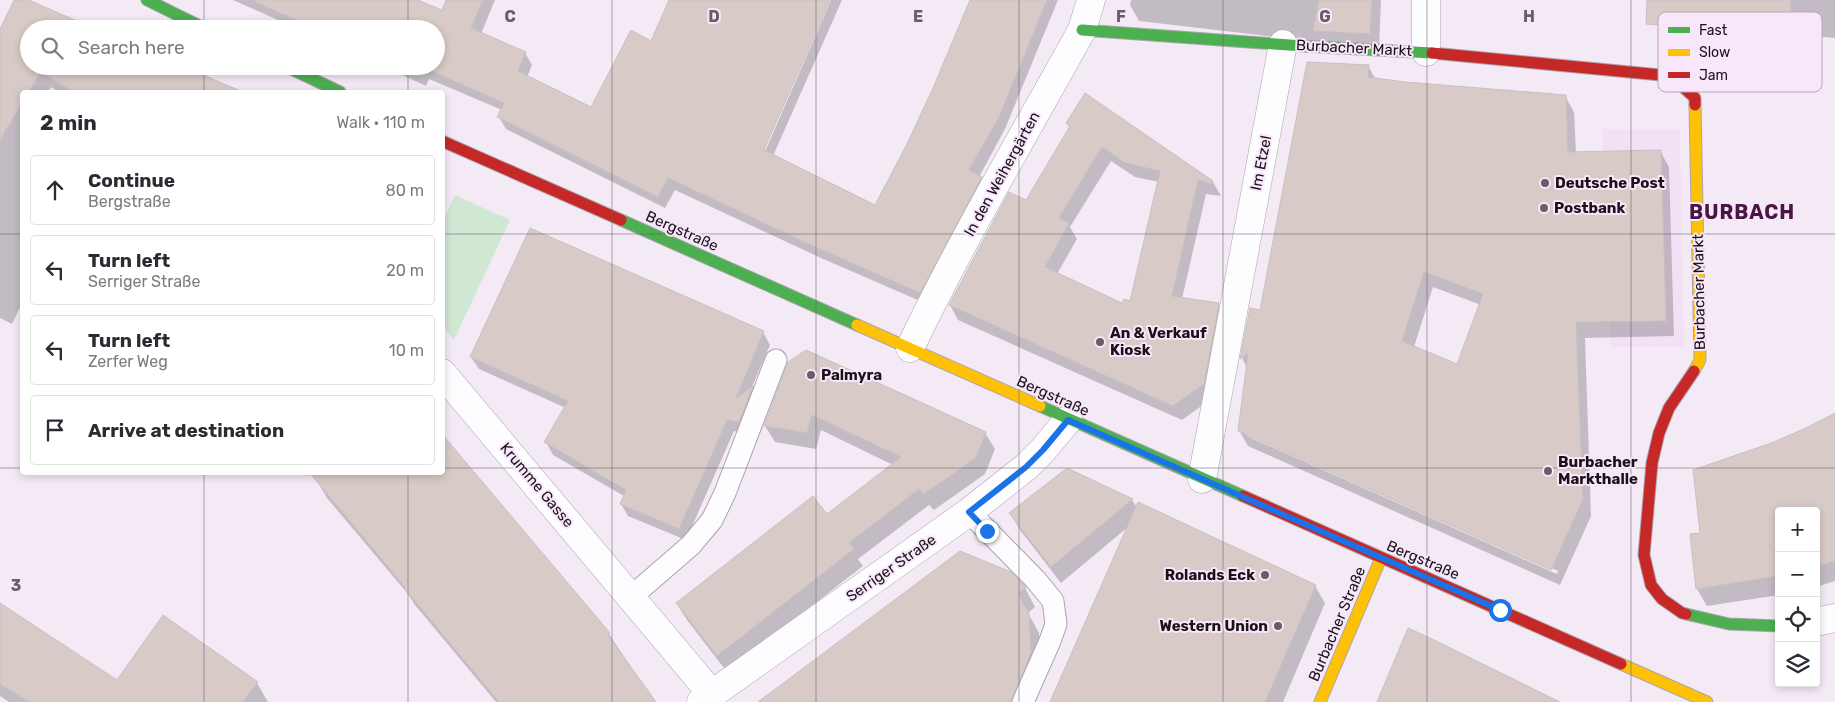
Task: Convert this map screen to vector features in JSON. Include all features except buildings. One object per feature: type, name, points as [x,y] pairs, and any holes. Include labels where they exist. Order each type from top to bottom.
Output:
[{"type":"main road","points":[[147,0],[188,20]]},
{"type":"main road","points":[[1082,30],[1283,44]]},
{"type":"main road","name":"Burbacher Markt","points":[[1283,44],[1426,52],[1658,75]]},
{"type":"main road","points":[[304,75],[336,90]]},
{"type":"main road","name":"Burbacher Markt","points":[[1688,92],[1695,98],[1700,360],[1688,382],[1669,408],[1659,433],[1652,463],[1644,555],[1651,585],[1662,599],[1682,612],[1729,624],[1775,626]]},
{"type":"main road","name":"Bergstraße","points":[[445,144],[910,348],[1068,420],[1707,702]]},
{"type":"main road","name":"Burbacher Straße","points":[[1320,702],[1381,558]]},
{"type":"street","name":"In den Weihergärten","points":[[910,348],[930,306],[1082,30],[1090,0]]},
{"type":"street","name":"Burbacher Markt","points":[[1426,0],[1426,52]]},
{"type":"street","name":"Im Etzel","points":[[1202,479],[1283,44]]},
{"type":"street","name":"Krumme Gasse","points":[[445,377],[631,598],[707,698]]},
{"type":"street","name":"Serriger Straße","points":[[707,698],[969,512],[1026,467],[1068,420]]},
{"type":"street","points":[[1820,621],[1835,618]]},
{"type":"lane","points":[[631,598],[691,545],[712,520],[725,494],[776,360]]},
{"type":"lane","points":[[969,512],[1034,578],[1052,601],[1056,624],[1022,702]]},
{"type":"shaded area","points":[[1602,129],[1680,129],[1684,347],[1611,347]]},
{"type":"green space","points":[[455,195],[510,220],[454,340],[445,329],[445,216]]},
{"type":"traffic: fast","points":[[147,0],[188,20]]},
{"type":"traffic: fast","points":[[1082,30],[1432,53]]},
{"type":"traffic: fast","points":[[304,75],[336,90]]},
{"type":"traffic: fast","points":[[621,220],[857,325]]},
{"type":"traffic: fast","points":[[1040,406],[1243,496]]},
{"type":"traffic: fast","points":[[1686,614],[1729,624],[1775,626]]},
{"type":"traffic: slow","points":[[1694,371],[1700,360],[1695,105]]},
{"type":"traffic: slow","points":[[857,325],[1040,406]]},
{"type":"traffic: slow","points":[[1320,702],[1381,558]]},
{"type":"traffic: slow","points":[[1621,664],[1707,702]]},
{"type":"traffic: jam","points":[[1432,53],[1658,75]]},
{"type":"traffic: jam","points":[[1688,92],[1695,98],[1695,105]]},
{"type":"traffic: jam","points":[[445,142],[621,220]]},
{"type":"traffic: jam","points":[[1686,614],[1662,599],[1651,585],[1644,555],[1652,463],[1659,433],[1669,408],[1694,371]]},
{"type":"traffic: jam","points":[[1243,496],[1621,664]]},
{"type":"place","name":"Deutsche Post","points":[[1545,183]]},
{"type":"place","name":"Postbank","points":[[1544,208]]},
{"type":"place","name":"An & Verkauf Kiosk","points":[[1100,342]]},
{"type":"place","name":"Palmyra","points":[[811,375]]},
{"type":"place","name":"Burbacher Markthalle","points":[[1548,471]]},
{"type":"place","name":"Rolands Eck","points":[[1265,575]]},
{"type":"place","name":"Western Union","points":[[1278,626]]},
{"type":"district","name":"BURBACH","points":[[1742,212]]},
{"type":"route","points":[[987,531],[969,512],[1026,467],[1068,420],[1500,610]]}]
